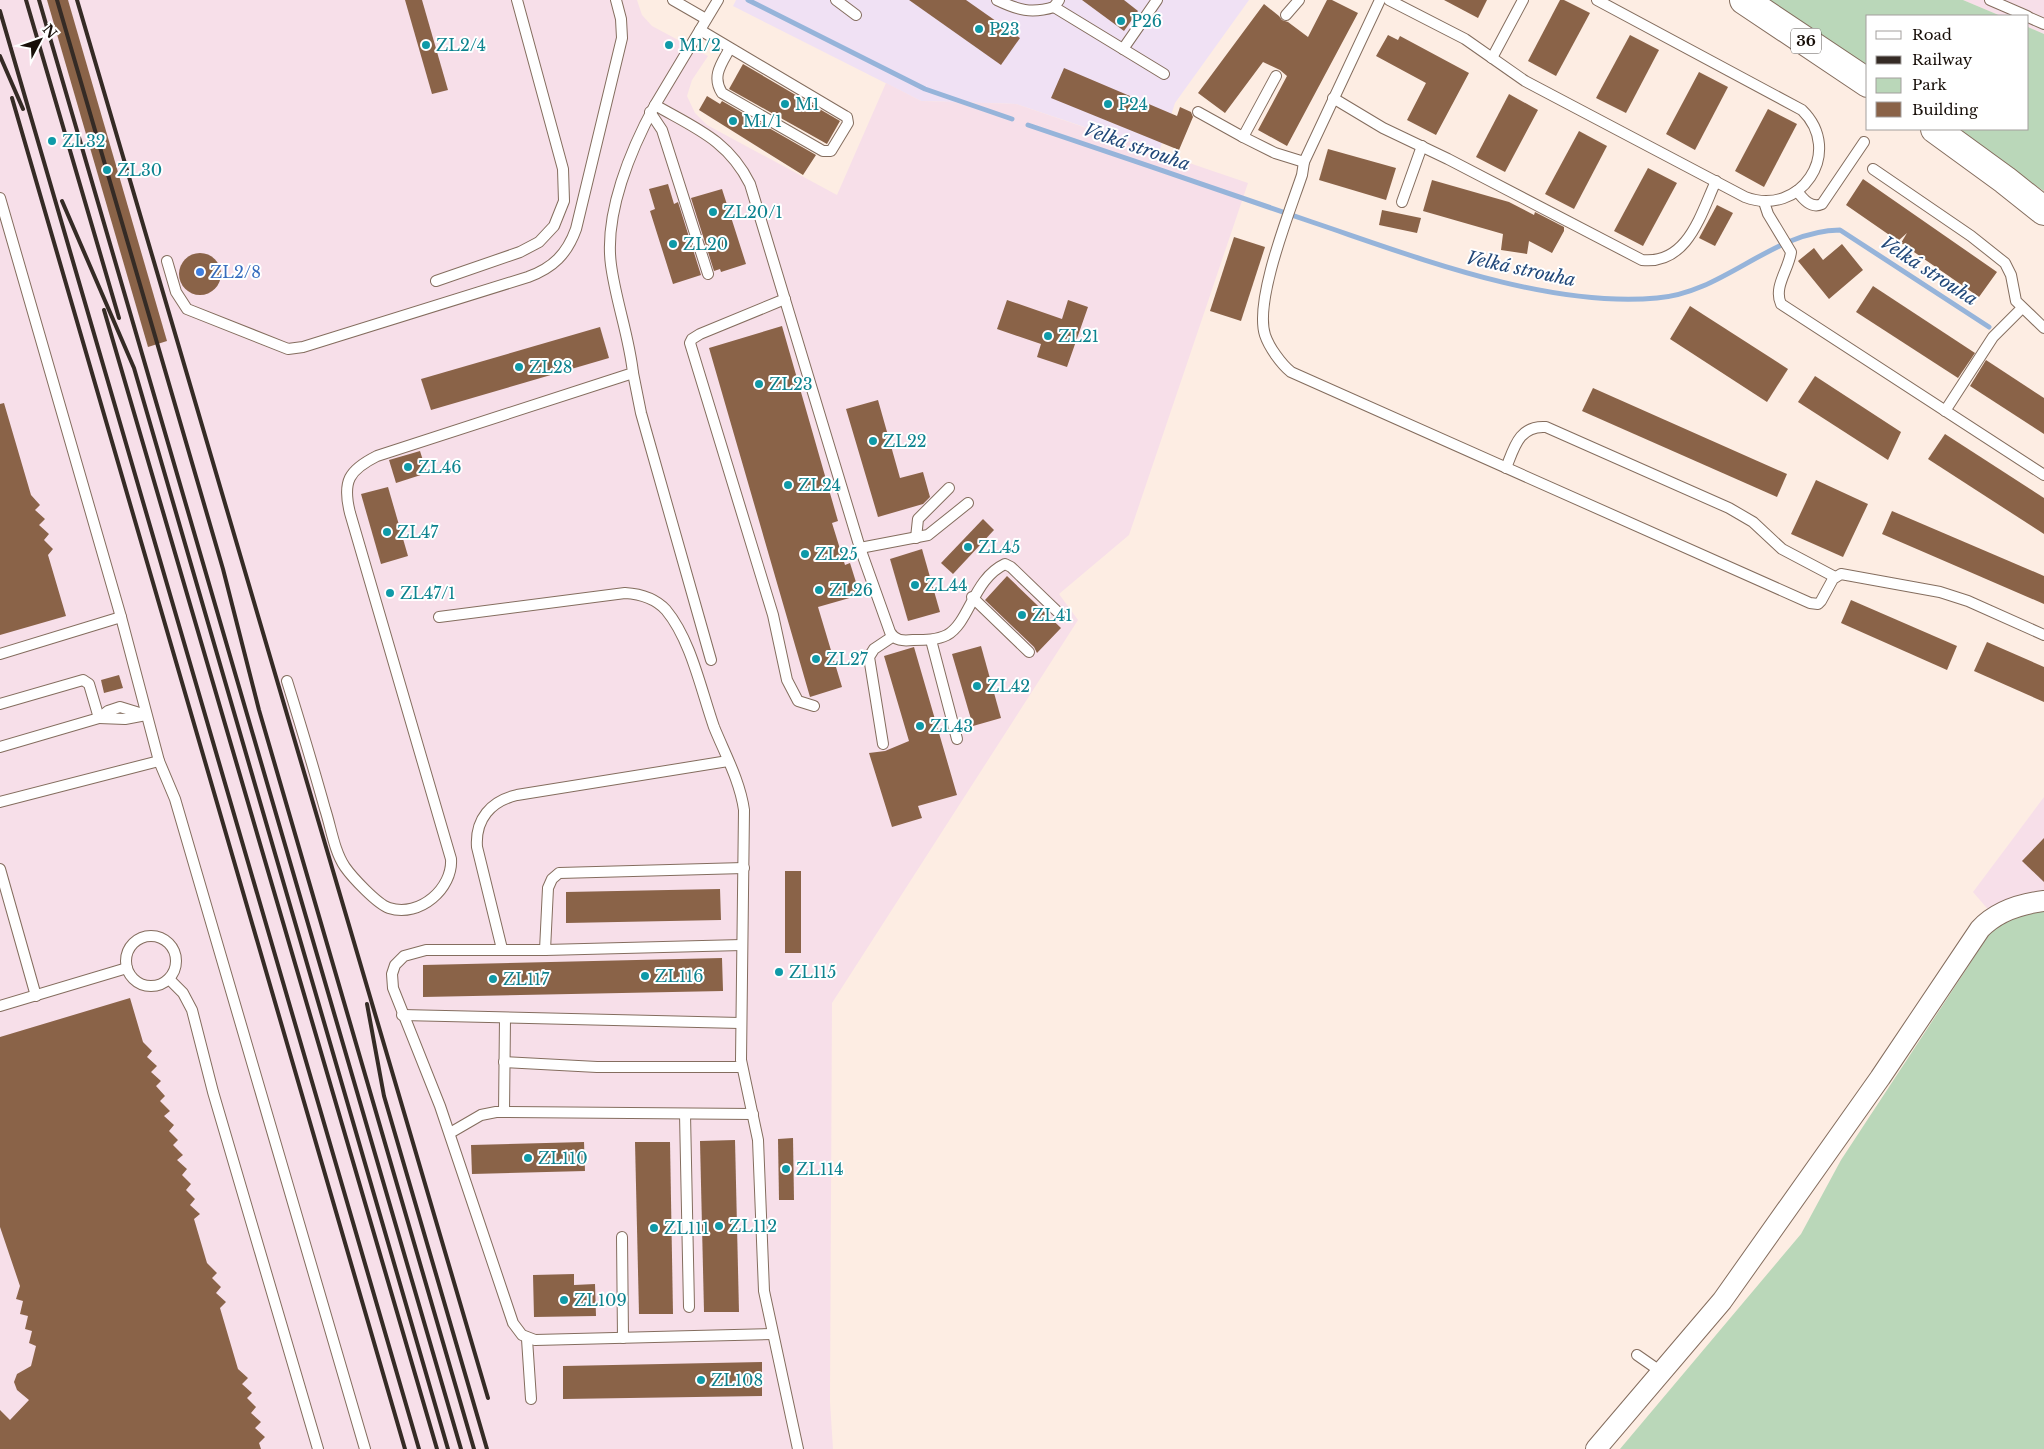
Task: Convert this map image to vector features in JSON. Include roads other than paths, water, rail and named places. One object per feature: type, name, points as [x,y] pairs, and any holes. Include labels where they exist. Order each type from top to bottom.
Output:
[{"type":"main road","name":"36","points":[[1744,0],[1866,82]]},
{"type":"main road","points":[[1935,130],[2005,180],[2044,211]]},
{"type":"street","points":[[1596,1449],[1660,1371],[1722,1301],[1880,1078],[1980,930],[1987,922],[2005,911],[2044,901]]},
{"type":"lane","points":[[436,281],[520,252],[539,242],[554,226],[564,201],[562,169],[517,0]]},
{"type":"lane","points":[[167,261],[176,292],[187,309],[288,349],[303,347],[509,283],[548,268],[564,254],[576,229],[622,38],[621,19],[616,0]]},
{"type":"lane","points":[[673,0],[706,19]]},
{"type":"lane","points":[[711,660],[641,413],[633,374],[629,340],[613,276],[610,245],[612,226],[625,174],[653,109],[718,0]]},
{"type":"lane","points":[[836,0],[856,15]]},
{"type":"lane","points":[[997,0],[1014,8],[1030,12],[1056,4],[1164,74]]},
{"type":"lane","points":[[1123,49],[1157,0]]},
{"type":"lane","points":[[1286,16],[1299,0]]},
{"type":"lane","points":[[1380,0],[1304,162],[1267,287],[1264,328],[1267,340],[1288,370],[1354,402],[1810,603],[1818,604],[1835,576],[1841,574],[1940,592],[1968,601],[2044,635]]},
{"type":"lane","points":[[1389,0],[1465,39],[1525,81],[1745,197],[1764,202],[1786,197],[1798,191],[1814,171],[1819,151],[1815,129],[1802,110],[1597,0]]},
{"type":"lane","points":[[1492,58],[1523,0]]},
{"type":"lane","points":[[1990,0],[2025,15]]},
{"type":"lane","points":[[2029,17],[2044,24]]},
{"type":"lane","points":[[700,30],[847,117],[848,123],[831,151],[823,152],[722,93],[718,87],[718,72],[730,48]]},
{"type":"lane","points":[[1243,136],[1276,76]]},
{"type":"lane","points":[[1333,98],[1383,128],[1422,146],[1642,260],[1660,259],[1686,241],[1699,221],[1716,181]]},
{"type":"lane","points":[[653,109],[662,130],[708,274]]},
{"type":"lane","points":[[653,109],[715,140],[736,159],[750,184],[860,548],[892,637]]},
{"type":"lane","points":[[1198,112],[1275,153],[1304,162]]},
{"type":"lane","points":[[1798,191],[1811,204],[1822,204],[1864,142]]},
{"type":"lane","points":[[1402,202],[1422,146]]},
{"type":"lane","points":[[1874,169],[1971,236],[2005,263],[2011,275],[2014,297],[2022,308],[2044,328]]},
{"type":"lane","points":[[0,198],[121,617],[159,760],[175,799],[365,1449]]},
{"type":"lane","points":[[1764,202],[1768,214],[1790,248],[1790,258],[1778,295],[1781,304],[2044,475]]},
{"type":"lane","points":[[785,299],[700,334],[692,339],[690,343],[773,615],[787,680],[798,701],[814,706]]},
{"type":"lane","points":[[1945,411],[1993,337],[2022,308]]},
{"type":"lane","points":[[287,681],[343,865],[380,902],[389,908],[411,908],[431,900],[449,879],[452,870],[451,859],[350,512],[347,492],[350,476],[356,468],[377,456],[633,374]]},
{"type":"lane","points":[[1506,468],[1517,442],[1524,432],[1534,427],[1546,427],[1729,508],[1753,522],[1782,549],[1835,576]]},
{"type":"lane","points":[[916,538],[918,519],[949,488]]},
{"type":"lane","points":[[860,548],[916,538],[934,532],[968,503]]},
{"type":"lane","points":[[892,637],[901,640],[932,640],[948,634],[954,629],[972,597],[999,568],[1008,565],[1063,617]]},
{"type":"lane","points":[[439,617],[613,593],[637,594],[647,596],[665,609],[682,635],[743,800],[744,868],[740,1024],[742,1067],[759,1147],[764,1290],[798,1449]]},
{"type":"lane","points":[[972,597],[1028,652]]},
{"type":"lane","points":[[0,654],[121,617]]},
{"type":"lane","points":[[883,744],[869,657],[874,649],[892,637]]},
{"type":"lane","points":[[932,640],[957,739]]},
{"type":"lane","points":[[0,704],[86,680],[99,718]]},
{"type":"lane","points":[[0,747],[99,718],[124,719],[146,715]]},
{"type":"lane","points":[[0,802],[159,760]]},
{"type":"lane","points":[[502,949],[476,840],[479,825],[493,805],[517,795],[728,762]]},
{"type":"lane","points":[[545,950],[548,888],[552,879],[559,874],[744,868]]},
{"type":"lane","points":[[0,869],[36,996]]},
{"type":"lane","points":[[154,936],[165,940],[175,953],[175,969],[169,978],[157,986],[143,985],[135,980],[127,968],[126,957],[134,943],[143,937],[154,936]]},
{"type":"lane","points":[[742,945],[545,950],[426,950],[404,956],[395,965],[392,974],[393,988],[402,1015],[434,1089],[450,1133],[512,1323],[516,1330],[528,1338],[623,1338],[772,1334]]},
{"type":"lane","points":[[0,1006],[127,968]]},
{"type":"lane","points":[[169,978],[183,994],[192,1010],[213,1092],[318,1449]]},
{"type":"lane","points":[[402,1015],[740,1024]]},
{"type":"lane","points":[[504,1112],[505,1018]]},
{"type":"lane","points":[[504,1062],[597,1067],[742,1067]]},
{"type":"lane","points":[[450,1133],[481,1115],[504,1112],[753,1114]]},
{"type":"lane","points":[[685,1114],[688,1307]]},
{"type":"lane","points":[[622,1237],[623,1338]]},
{"type":"lane","points":[[528,1338],[531,1398]]},
{"type":"lane","points":[[1637,1355],[1660,1371]]},
{"type":"waterway","name":"Velká strouha","points":[[748,0],[925,89],[1012,119]]},
{"type":"waterway","name":"Velká strouha","points":[[1028,125],[1438,264],[1526,288],[1571,295],[1615,299],[1657,298],[1681,294],[1726,275],[1792,240],[1815,233],[1840,230],[1989,327]]},
{"type":"railway","points":[[26,0],[119,318]]},
{"type":"railway","points":[[39,0],[461,1449]]},
{"type":"railway","points":[[57,0],[223,569],[259,710],[474,1449]]},
{"type":"railway","points":[[77,0],[488,1398]]},
{"type":"railway","points":[[0,11],[419,1449]]},
{"type":"railway","points":[[0,56],[23,109]]},
{"type":"railway","points":[[12,98],[405,1449]]},
{"type":"railway","points":[[62,201],[134,368],[448,1449]]},
{"type":"railway","points":[[104,310],[437,1449]]},
{"type":"railway","points":[[367,1004],[384,1096],[487,1449]]},
{"type":"place","name":"P26","points":[[1121,21]]},
{"type":"place","name":"P23","points":[[979,29]]},
{"type":"place","name":"ZL2/4","points":[[426,45]]},
{"type":"place","name":"M1/2","points":[[669,45]]},
{"type":"place","name":"M1","points":[[785,104]]},
{"type":"place","name":"P24","points":[[1108,104]]},
{"type":"place","name":"M1/1","points":[[733,121]]},
{"type":"place","name":"ZL32","points":[[52,141]]},
{"type":"place","name":"ZL30","points":[[107,170]]},
{"type":"place","name":"ZL20/1","points":[[713,212]]},
{"type":"place","name":"ZL20","points":[[673,244]]},
{"type":"place","name":"ZL2/8","points":[[200,272]]},
{"type":"place","name":"ZL21","points":[[1048,336]]},
{"type":"place","name":"ZL28","points":[[519,367]]},
{"type":"place","name":"ZL23","points":[[759,384]]},
{"type":"place","name":"ZL22","points":[[873,441]]},
{"type":"place","name":"ZL46","points":[[408,467]]},
{"type":"place","name":"ZL24","points":[[788,485]]},
{"type":"place","name":"ZL47","points":[[387,532]]},
{"type":"place","name":"ZL45","points":[[968,547]]},
{"type":"place","name":"ZL25","points":[[805,554]]},
{"type":"place","name":"ZL44","points":[[915,585]]},
{"type":"place","name":"ZL26","points":[[819,590]]},
{"type":"place","name":"ZL47/1","points":[[390,593]]},
{"type":"place","name":"ZL41","points":[[1022,615]]},
{"type":"place","name":"ZL27","points":[[816,659]]},
{"type":"place","name":"ZL42","points":[[977,686]]},
{"type":"place","name":"ZL43","points":[[920,726]]},
{"type":"place","name":"ZL115","points":[[779,972]]},
{"type":"place","name":"ZL116","points":[[645,976]]},
{"type":"place","name":"ZL117","points":[[493,979]]},
{"type":"place","name":"ZL110","points":[[528,1158]]},
{"type":"place","name":"ZL114","points":[[786,1169]]},
{"type":"place","name":"ZL112","points":[[719,1226]]},
{"type":"place","name":"ZL111","points":[[654,1228]]},
{"type":"place","name":"ZL109","points":[[564,1300]]},
{"type":"place","name":"ZL108","points":[[701,1380]]}]
